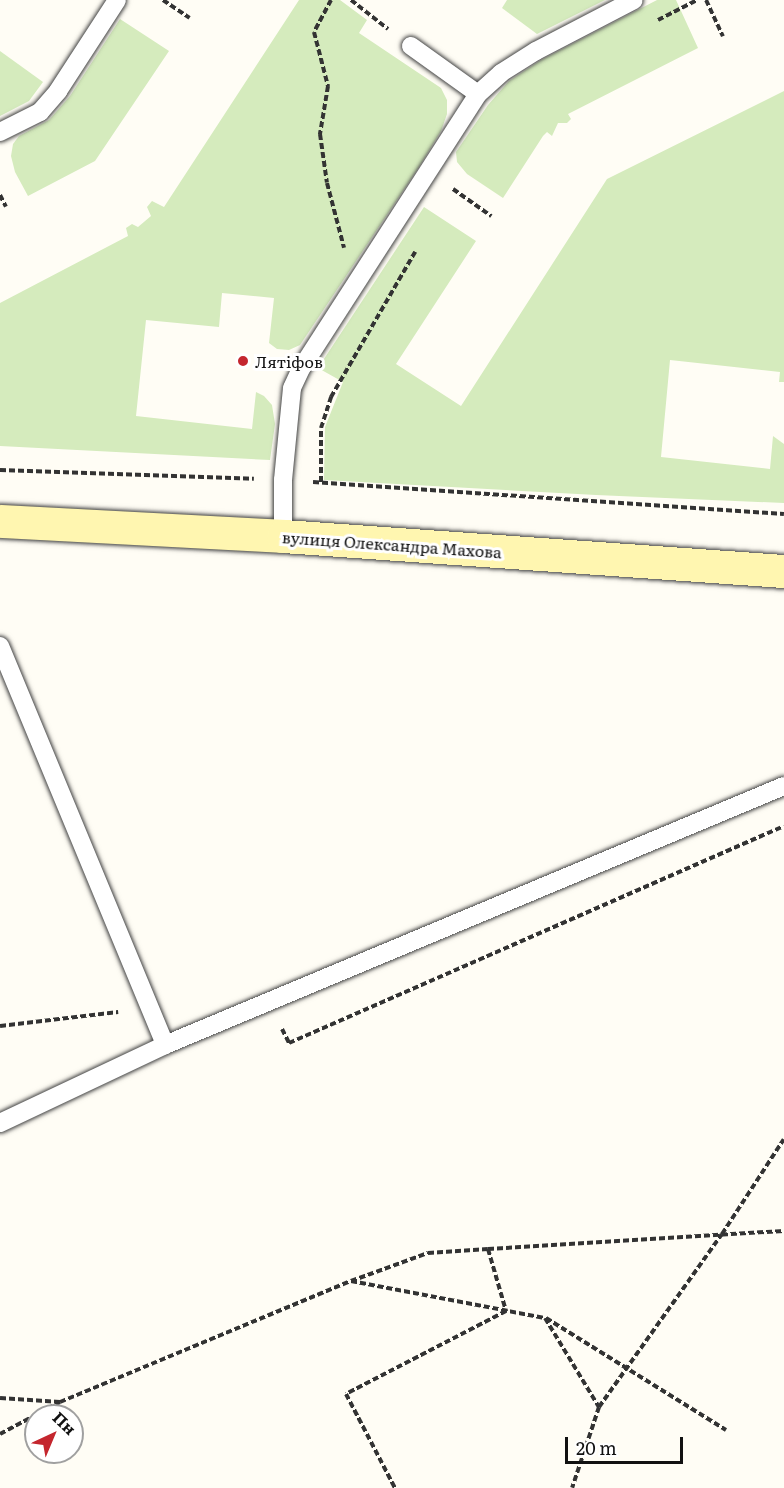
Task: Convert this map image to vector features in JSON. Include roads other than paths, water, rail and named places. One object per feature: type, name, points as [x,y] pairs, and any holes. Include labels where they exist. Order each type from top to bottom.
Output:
[{"type":"street","name":"вулиця Олександра Махова","points":[[0,521],[283,536],[784,571]]},
{"type":"lane","points":[[0,132],[40,112],[58,91],[117,0]]},
{"type":"lane","points":[[283,536],[283,480],[292,388],[302,368],[478,94],[501,73],[536,51],[634,0]]},
{"type":"lane","points":[[411,46],[478,94]]},
{"type":"lane","points":[[0,646],[165,1045]]},
{"type":"lane","points":[[0,1123],[165,1045],[784,786]]},
{"type":"place","name":"Лятіфов","points":[[243,361]]}]
